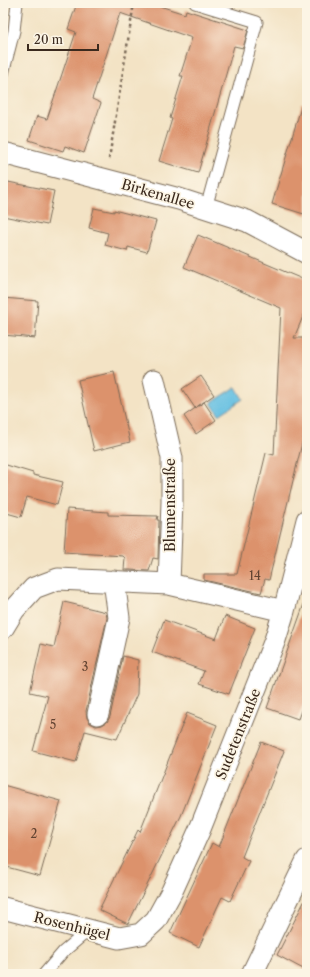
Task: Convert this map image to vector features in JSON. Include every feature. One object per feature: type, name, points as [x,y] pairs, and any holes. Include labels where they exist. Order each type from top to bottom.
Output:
[{"type":"street","name":"Birkenallee","points":[[3,153],[178,199],[246,222],[305,246]]},
{"type":"street","name":"Blumenstraße","points":[[154,380],[172,458],[169,584]]},
{"type":"street","name":"Sudetenstraße","points":[[141,934],[156,920],[172,891],[200,829],[255,692],[284,611],[307,520]]},
{"type":"street","points":[[3,628],[8,609],[34,588],[58,579],[169,584],[284,611]]},
{"type":"street","points":[[98,714],[119,618],[114,581]]},
{"type":"street","points":[[252,974],[307,860]]},
{"type":"street","name":"Rosenhügel","points":[[3,908],[119,938],[141,934]]},
{"type":"lane","points":[[3,74],[14,30],[17,3]]},
{"type":"lane","points":[[194,3],[257,22],[206,208]]},
{"type":"lane","points":[[44,974],[63,952],[89,930]]},
{"type":"path","points":[[106,180],[134,3]]},
{"type":"water","points":[[236,387],[243,399],[219,415],[211,403]]},
{"type":"building","points":[[77,3],[150,3],[185,14],[186,10],[248,30],[243,48],[234,46],[198,173],[159,161],[183,76],[180,76],[192,38],[120,13],[92,99],[101,103],[84,153],[65,146],[63,151],[29,140],[37,116],[47,119],[76,32],[68,29]]},
{"type":"building","points":[[302,104],[307,105],[307,215],[272,204]]},
{"type":"building","points":[[3,181],[54,191],[47,225],[3,216]]},
{"type":"building","points":[[94,208],[114,212],[114,210],[156,221],[147,252],[128,247],[127,251],[105,245],[108,233],[89,228]]},
{"type":"building","points":[[198,235],[307,281],[307,307],[294,338],[307,338],[307,435],[304,435],[269,580],[265,579],[261,593],[204,580],[204,574],[237,574],[266,453],[274,455],[281,308],[184,267]]},
{"type":"building","points":[[3,298],[38,301],[35,338],[3,335]]},
{"type":"building","points":[[114,372],[130,442],[94,451],[78,380]]},
{"type":"building","points":[[201,376],[214,395],[195,408],[182,389]]},
{"type":"building","points":[[204,402],[216,420],[196,434],[184,416]]},
{"type":"building","points":[[3,464],[33,473],[33,475],[63,482],[57,505],[27,497],[21,517],[3,512]]},
{"type":"building","points":[[67,509],[108,512],[108,515],[158,516],[158,559],[153,558],[149,571],[124,570],[125,558],[123,556],[64,552]]},
{"type":"building","points":[[64,602],[106,612],[107,618],[86,711],[87,718],[90,723],[96,726],[102,725],[107,722],[110,717],[123,656],[138,660],[137,694],[117,739],[85,731],[76,762],[33,751],[48,696],[30,692],[41,644],[54,647]]},
{"type":"building","points":[[304,604],[307,604],[307,694],[298,719],[267,708]]},
{"type":"building","points":[[225,616],[255,628],[229,694],[199,684],[204,671],[152,652],[164,620],[216,639]]},
{"type":"building","points":[[187,713],[217,725],[181,816],[128,924],[99,910],[138,830],[140,832]]},
{"type":"building","points":[[261,742],[284,751],[242,857],[249,861],[230,901],[222,897],[199,947],[170,933],[212,843],[219,847]]},
{"type":"building","points":[[3,785],[61,801],[40,876],[3,866]]},
{"type":"building","points":[[307,896],[307,971],[277,955]]}]
